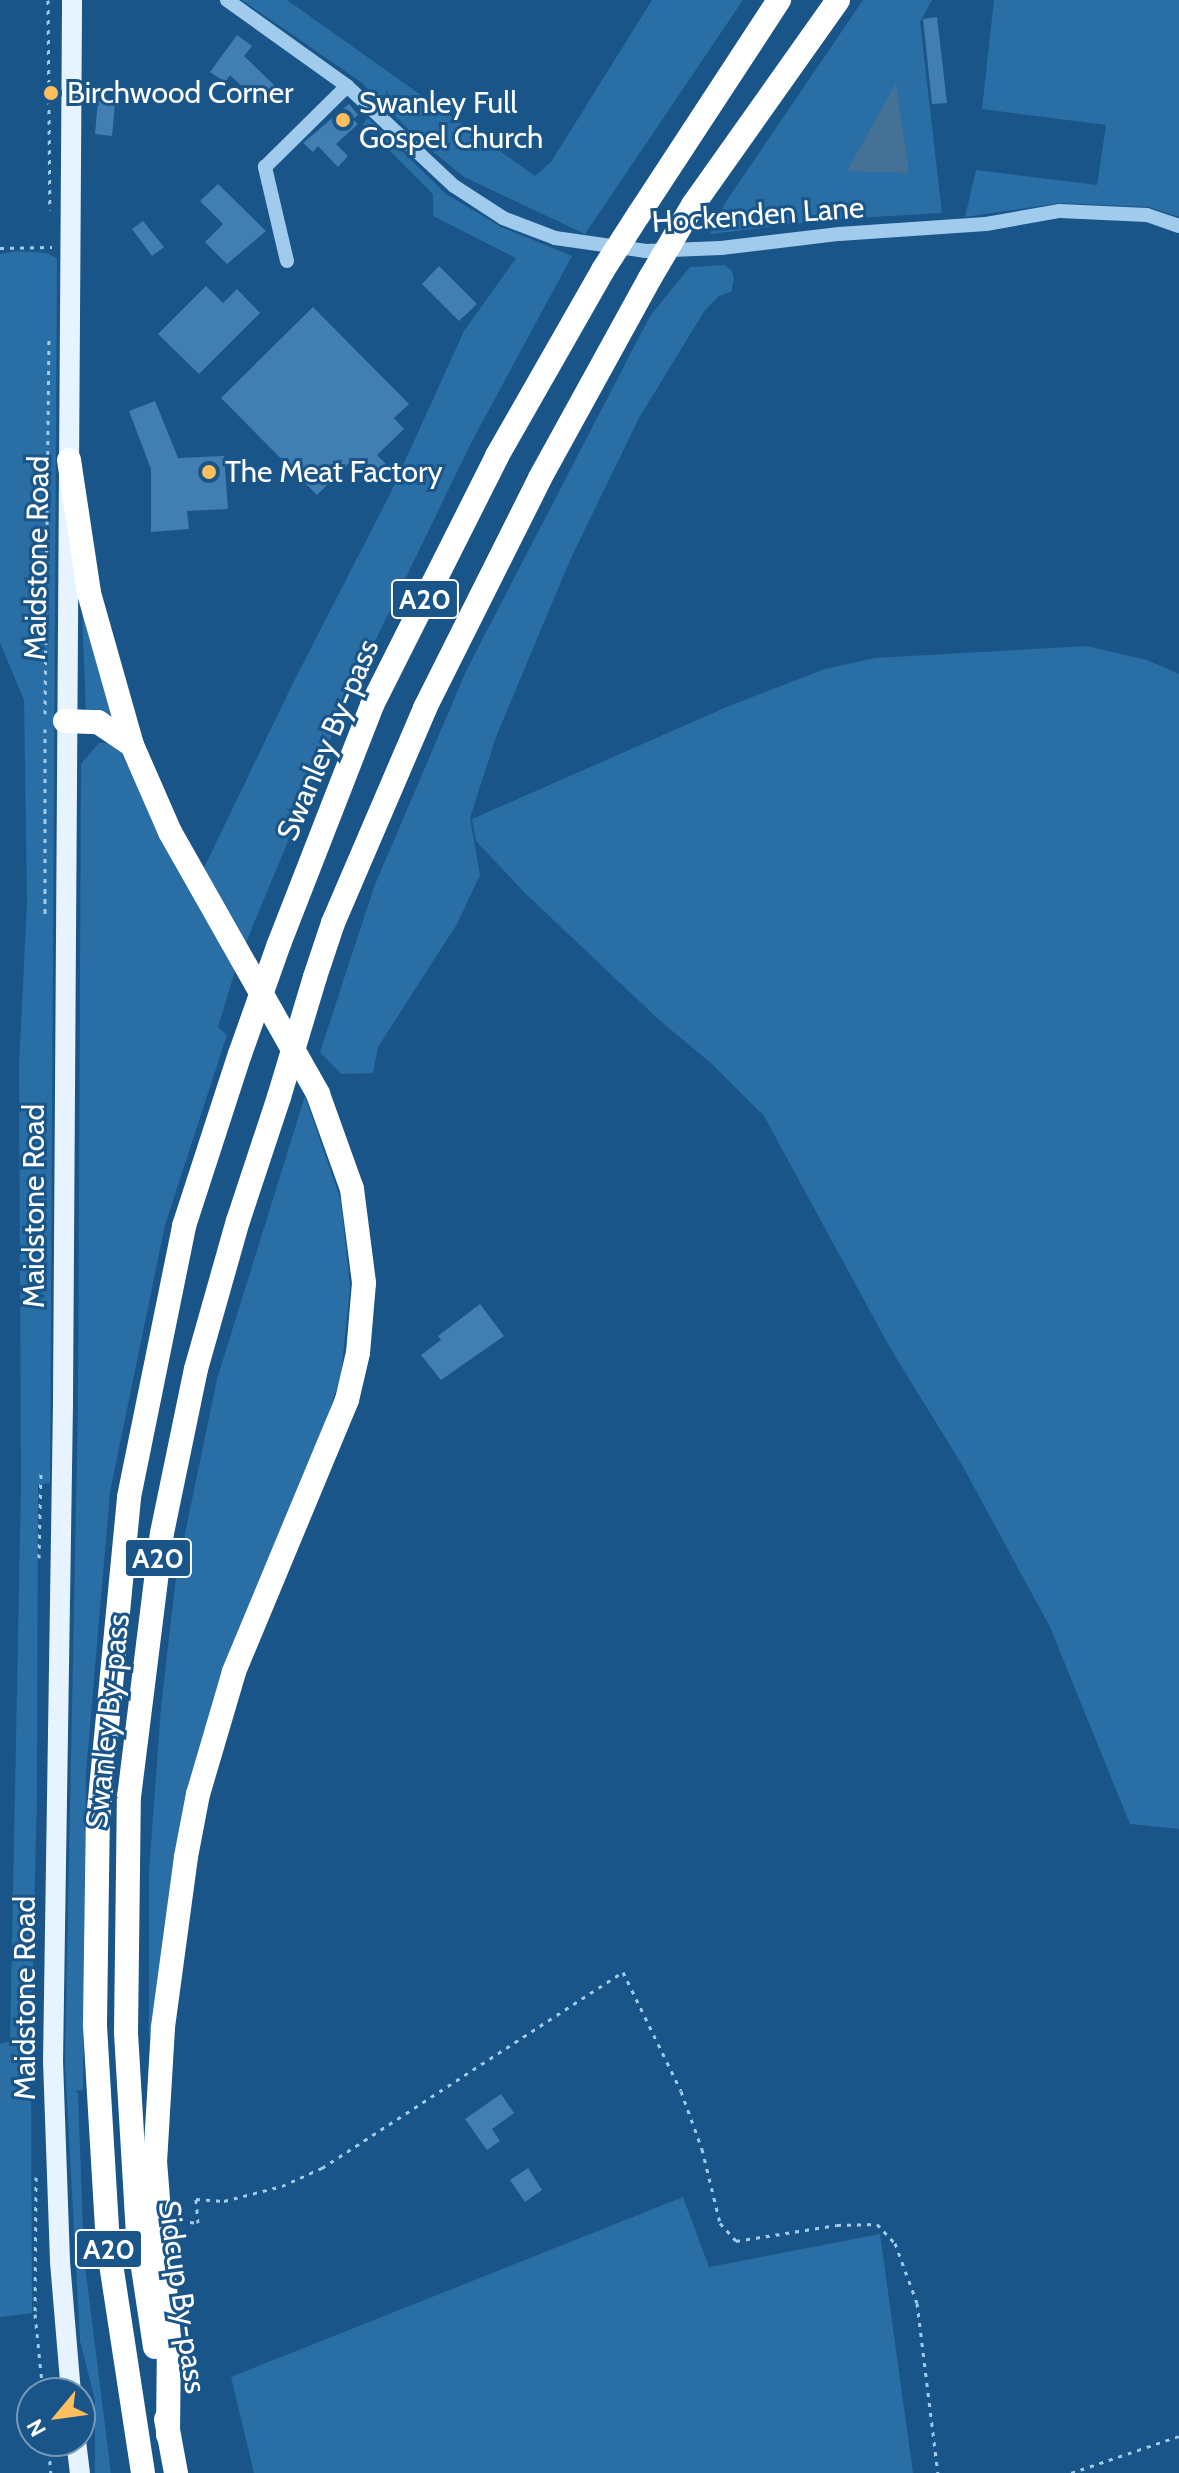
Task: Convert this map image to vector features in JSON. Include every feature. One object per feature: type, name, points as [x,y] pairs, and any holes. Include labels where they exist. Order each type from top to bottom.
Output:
[{"type":"highway","name":"Swanley By-pass","points":[[143,2473],[108,2245],[95,2023],[98,1820],[129,1497],[184,1226],[279,944],[372,705],[497,456],[603,270],[779,0]]},
{"type":"highway","name":"Swanley By-pass","points":[[126,2032],[129,1797],[162,1533],[196,1369],[238,1221],[333,923],[425,708],[540,478],[693,205],[838,0]]},
{"type":"highway","name":"A20","points":[[69,460],[89,593],[132,745],[170,832],[318,1094],[352,1189],[364,1283],[358,1353],[347,1400],[234,1672],[198,1794],[186,1857],[163,2028],[155,2161],[169,2338],[168,2435]]},
{"type":"highway","points":[[65,721],[98,722],[132,745]]},
{"type":"highway","name":"Sidcup By-pass","points":[[126,2032],[138,2235],[176,2473]]},
{"type":"main road","name":"Maidstone Road","points":[[70,2377],[60,2261],[53,2062],[63,1446],[65,721],[69,460],[61,248],[72,9]]},
{"type":"street","name":"Hockenden Lane","points":[[227,0],[347,86],[454,186],[503,218],[555,238],[646,251],[721,248],[839,234],[986,224],[1060,211],[1147,215],[1179,226]]},
{"type":"street","points":[[287,261],[265,167],[347,86]]},
{"type":"path","points":[[48,0],[50,220]]},
{"type":"path","points":[[51,234],[61,248]]},
{"type":"path","points":[[0,248],[61,248]]},
{"type":"path","points":[[45,920],[49,336]]},
{"type":"path","points":[[39,1571],[41,1460]]},
{"type":"path","points":[[190,2222],[198,2223],[196,2199],[224,2201],[282,2186],[322,2168],[623,1972],[681,2091],[702,2149],[720,2223],[736,2241],[837,2225],[877,2224],[895,2243],[917,2303],[938,2473]]},
{"type":"path","points":[[36,2177],[35,2314],[41,2377]]},
{"type":"path","points":[[1071,2473],[1179,2436]]},
{"type":"shaded area","points":[[242,0],[287,0],[535,176],[551,162],[652,0],[743,0],[585,234],[464,177],[420,141],[361,82]]},
{"type":"shaded area","points":[[863,0],[932,0],[920,22],[942,213],[838,219],[710,234],[725,203]]},
{"type":"shaded area","points":[[994,0],[1179,0],[1179,217],[1149,207],[1061,203],[965,217],[976,170],[1097,185],[1106,125],[982,109]]},
{"type":"shaded area","points":[[896,83],[909,173],[847,171]]},
{"type":"shaded area","points":[[368,118],[446,194],[501,227],[572,256],[471,443],[348,697],[245,945],[203,870],[293,683],[390,494],[464,331],[516,258],[433,216],[433,194],[363,124]]},
{"type":"shaded area","points":[[17,251],[46,253],[57,258],[50,1483],[38,1485],[37,1792],[31,2056],[32,2313],[0,2317],[0,2044],[10,2041],[21,1486],[19,1065],[27,903],[24,700],[0,643],[0,254]]},
{"type":"shaded area","points":[[725,265],[732,271],[734,280],[731,292],[719,296],[705,310],[639,418],[571,558],[496,737],[470,818],[480,875],[457,924],[378,1047],[373,1073],[341,1074],[320,1052],[374,887],[467,669],[650,316],[690,267]]},
{"type":"shaded area","points":[[82,607],[119,714],[86,716]]},
{"type":"shaded area","points":[[1087,646],[1147,660],[1179,674],[1179,1829],[1130,1824],[1050,1627],[962,1465],[889,1346],[764,1116],[713,1065],[657,1018],[525,893],[476,841],[472,819],[729,706],[825,669],[875,658]]},
{"type":"shaded area","points":[[99,743],[107,743],[120,751],[235,971],[218,1027],[227,1035],[165,1225],[110,1492],[86,1774],[83,2090],[75,2091],[78,2093],[84,2257],[111,2473],[95,2473],[96,2377],[89,2377],[80,2341],[65,2063],[78,1404],[81,764]]},
{"type":"shaded area","points":[[305,1096],[341,1201],[350,1288],[341,1375],[313,1462],[223,1668],[153,2037],[149,2035],[149,1872],[161,1707],[176,1577],[217,1379]]},
{"type":"shaded area","points":[[683,2197],[709,2267],[880,2234],[913,2473],[254,2473],[231,2377]]},
{"type":"building","points":[[937,17],[947,103],[932,104],[923,19]]},
{"type":"building","points":[[237,35],[252,46],[244,56],[275,86],[259,103],[230,75],[225,82],[210,72]]},
{"type":"building","points":[[98,101],[115,103],[112,136],[95,134]]},
{"type":"building","points":[[349,104],[358,115],[353,119],[358,124],[336,144],[348,156],[338,167],[318,146],[313,152],[303,143]]},
{"type":"building","points":[[218,184],[266,231],[227,264],[205,242],[223,224],[200,201]]},
{"type":"building","points":[[143,221],[164,247],[152,256],[132,229]]},
{"type":"building","points":[[439,266],[477,304],[459,321],[422,284]]},
{"type":"building","points":[[206,286],[223,303],[237,289],[260,313],[199,374],[158,334]]},
{"type":"building","points":[[313,307],[409,404],[394,418],[404,429],[377,455],[389,467],[371,484],[349,463],[317,495],[221,398]]},
{"type":"building","points":[[155,401],[178,458],[224,456],[228,509],[187,511],[189,529],[151,532],[151,469],[129,411]]},
{"type":"building","points":[[480,1304],[504,1336],[441,1380],[421,1355],[441,1340],[438,1336]]},
{"type":"building","points":[[501,2094],[514,2113],[492,2129],[500,2141],[487,2150],[465,2119]]},
{"type":"building","points":[[528,2168],[542,2190],[525,2202],[510,2180]]},
{"type":"place","name":"Birchwood Corner","points":[[51,93]]},
{"type":"place","name":"Swanley Full Gospel Church","points":[[343,120]]},
{"type":"place","name":"The Meat Factory","points":[[209,472]]}]
